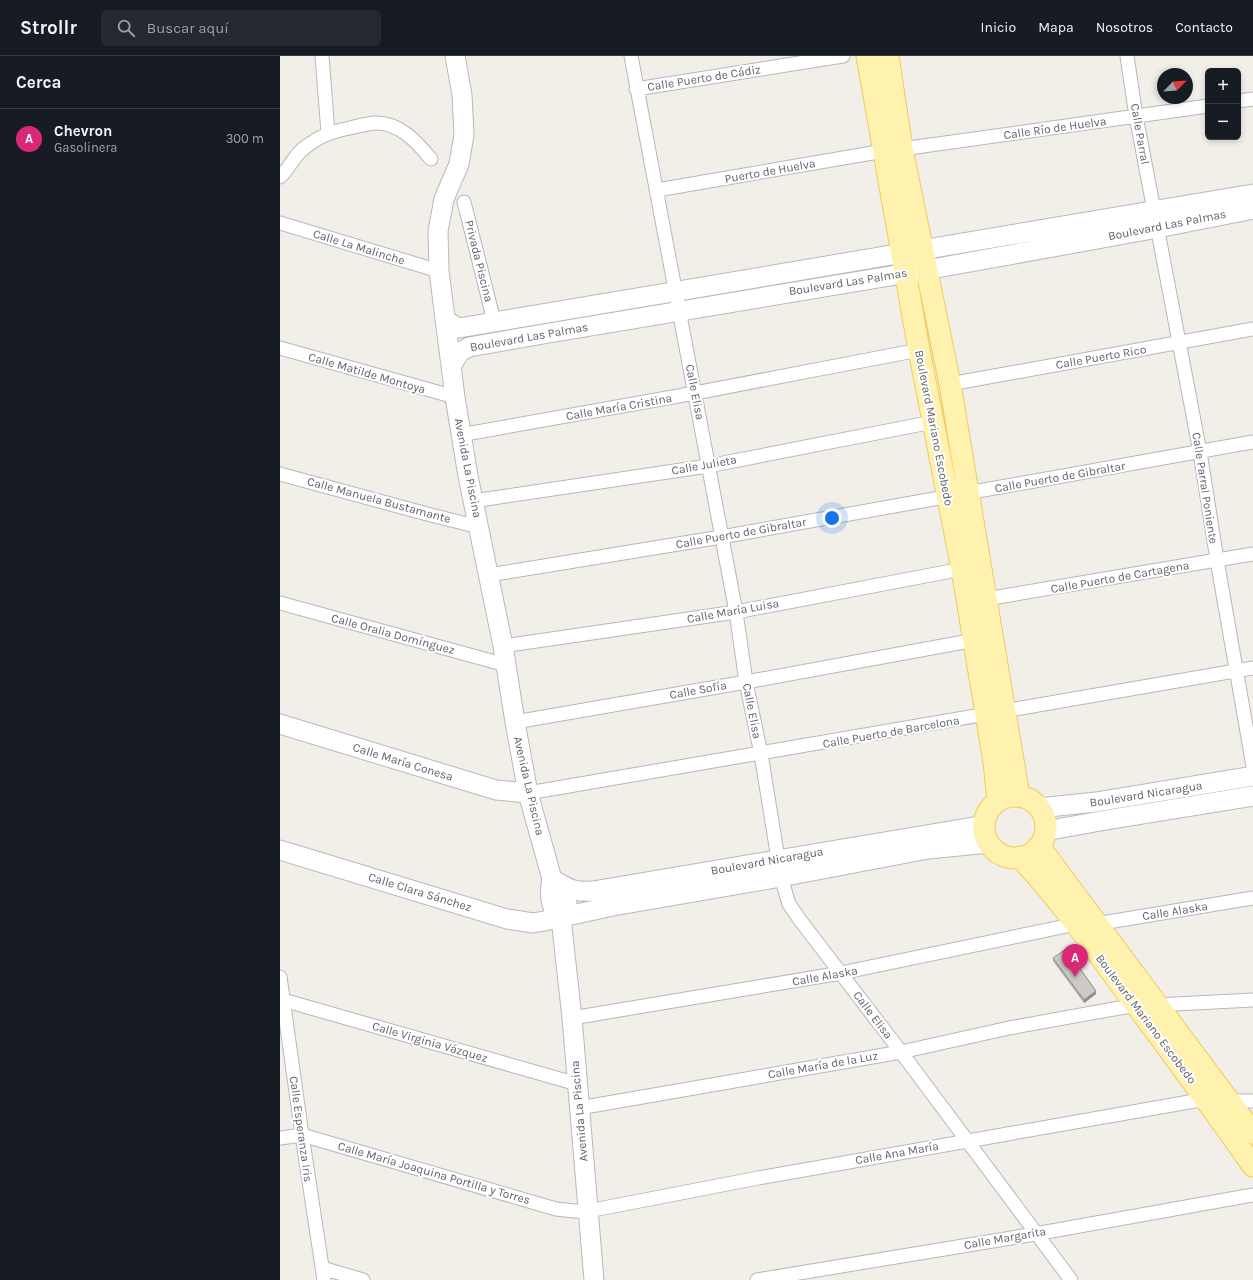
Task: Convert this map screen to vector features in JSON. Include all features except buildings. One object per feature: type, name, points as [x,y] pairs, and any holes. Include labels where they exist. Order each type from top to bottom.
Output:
[{"type":"main road","name":"Boulevard Mariano Escobedo","points":[[867,56],[924,260],[950,384],[986,599],[996,713],[994,762],[998,801]]},
{"type":"main road","name":"Boulevard Mariano Escobedo","points":[[888,56],[893,150],[903,263],[932,422],[975,640],[1019,796]]},
{"type":"main road","points":[[1019,796],[1034,802],[1043,815],[1046,823],[1042,839],[1027,855],[1011,857],[1002,854],[995,849],[987,834],[989,811],[998,801],[1005,798],[1019,796]]},
{"type":"main road","name":"Boulevard Mariano Escobedo","points":[[1042,839],[1206,1099],[1253,1166]]},
{"type":"main road","name":"Boulevard Mariano Escobedo","points":[[1020,857],[1076,924],[1230,1101],[1253,1133]]},
{"type":"street","points":[[322,56],[328,133]]},
{"type":"street","name":"Avenida La Piscina","points":[[455,56],[462,95],[464,135],[459,164],[444,199],[438,230],[439,271],[452,323],[452,366],[460,434],[505,655],[528,794],[552,879],[563,890],[568,905],[561,918],[572,1018],[594,1280]]},
{"type":"street","name":"Calle Elisa","points":[[631,56],[636,89],[657,190],[736,612],[746,682],[760,754],[779,869],[789,904],[1071,1280]]},
{"type":"street","name":"Calle Puerto de Cádiz","points":[[636,89],[772,62],[843,56]]},
{"type":"street","name":"Calle Parral","points":[[1127,56],[1136,116],[1156,220]]},
{"type":"street","points":[[1241,101],[1253,99]]},
{"type":"street","name":"Calle Río de Huelva","points":[[893,150],[1205,106]]},
{"type":"street","points":[[280,177],[301,150],[313,140],[328,133],[372,123],[388,125],[404,132],[411,137],[430,159]]},
{"type":"street","name":"Puerto de Huelva","points":[[657,190],[893,150]]},
{"type":"street","name":"Boulevard Las Palmas","points":[[1156,220],[1253,194]]},
{"type":"street","name":"Privada Piscina","points":[[464,202],[494,321]]},
{"type":"street","name":"Boulevard Las Palmas","points":[[452,323],[494,321],[675,291],[903,263],[1156,220],[1253,209]]},
{"type":"street","name":"Calle Parral Poniente","points":[[1156,220],[1200,452],[1217,560],[1253,766]]},
{"type":"street","name":"Calle La Malinche","points":[[280,223],[439,271]]},
{"type":"street","name":"Boulevard Las Palmas","points":[[452,366],[460,352],[464,349],[541,334],[679,311],[903,263]]},
{"type":"street","points":[[452,323],[457,340],[464,349]]},
{"type":"street","name":"Calle Puerto Rico","points":[[950,384],[1253,329]]},
{"type":"street","name":"Calle Matilde Montoya","points":[[280,348],[455,397]]},
{"type":"street","name":"Calle María Cristina","points":[[460,434],[695,393],[919,350]]},
{"type":"street","name":"Calle Julieta","points":[[473,501],[708,466],[932,422]]},
{"type":"street","name":"Calle Puerto de Gibraltar","points":[[489,575],[722,537],[1253,442]]},
{"type":"street","name":"Calle Manuela Bustamante","points":[[280,474],[479,527]]},
{"type":"street","name":"Calle Puerto de Cartagena","points":[[986,599],[1253,554]]},
{"type":"street","name":"Calle María Luisa","points":[[505,655],[962,569]]},
{"type":"street","name":"Calle Oralia Domínguez","points":[[280,603],[505,655]]},
{"type":"street","name":"Calle Sofía","points":[[515,722],[975,640]]},
{"type":"street","name":"Calle Puerto de Barcelona","points":[[528,794],[1253,668]]},
{"type":"street","name":"Calle María Conesa","points":[[280,724],[490,788],[507,792],[528,794]]},
{"type":"street","name":"Boulevard Nicaragua","points":[[1039,808],[1096,802],[1253,776]]},
{"type":"street","name":"Boulevard Nicaragua","points":[[1042,839],[1114,818],[1253,796]]},
{"type":"street","name":"Boulevard Nicaragua","points":[[552,879],[568,889],[575,891],[593,891],[779,869],[928,849],[987,834]]},
{"type":"street","name":"Calle Clara Sánchez","points":[[280,850],[507,918],[533,923],[561,918]]},
{"type":"street","name":"Boulevard Nicaragua","points":[[561,918],[779,869]]},
{"type":"street","name":"Calle Alaska","points":[[1096,924],[1253,898]]},
{"type":"street","name":"Calle Alaska","points":[[572,1018],[841,973],[1076,924]]},
{"type":"street","name":"Calle Esperanza Iris","points":[[280,977],[323,1274]]},
{"type":"street","name":"Calle Virginia Vázquez","points":[[283,1000],[577,1084]]},
{"type":"street","name":"Calle María de la Luz","points":[[579,1108],[901,1052],[1009,1028],[1146,1005],[1253,1000]]},
{"type":"street","name":"Calle Ana María","points":[[588,1211],[758,1178],[1206,1099]]},
{"type":"street","points":[[1230,1101],[1253,1102]]},
{"type":"street","name":"Calle María Joaquina Portilla y Torres","points":[[280,1138],[302,1135],[556,1209],[588,1211]]},
{"type":"street","name":"Calle Margarita","points":[[757,1280],[1035,1234],[1253,1194]]},
{"type":"street","points":[[323,1274],[362,1280]]},
{"type":"place","name":"Chevron","points":[[1075,977]]}]
